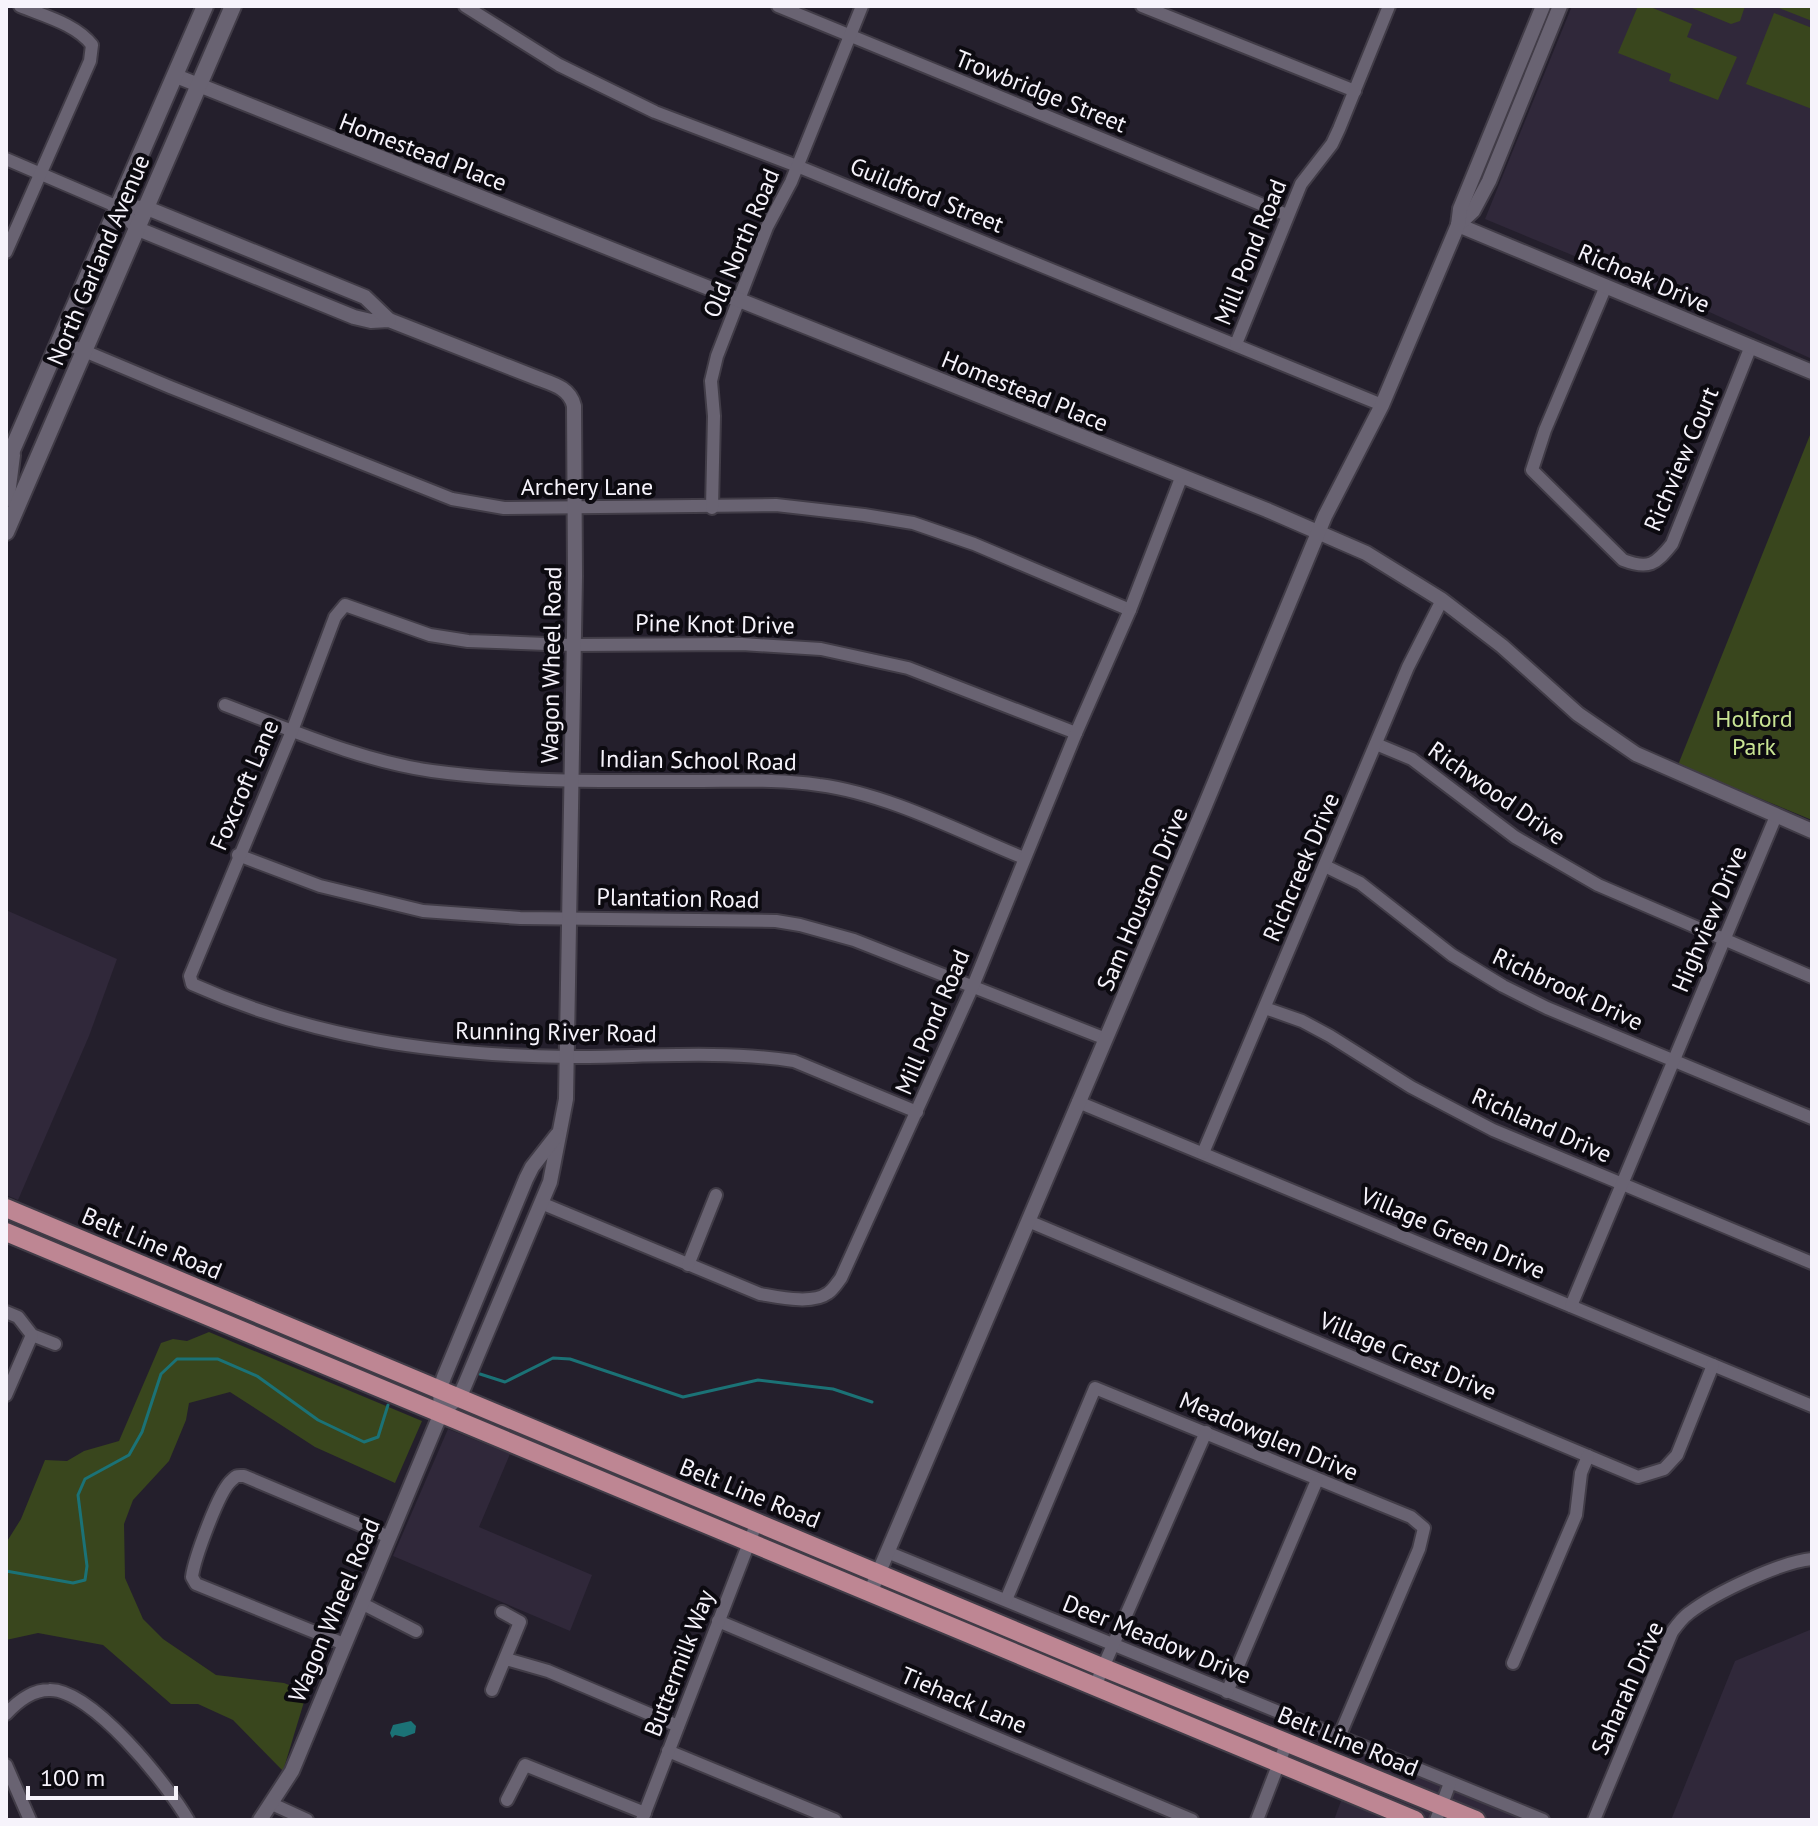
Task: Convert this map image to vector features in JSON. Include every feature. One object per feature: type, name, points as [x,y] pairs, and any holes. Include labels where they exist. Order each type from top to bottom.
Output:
[{"type":"main road","name":"North Garland Avenue","points":[[18,503],[7,495],[9,456],[205,6]]},
{"type":"main road","name":"North Garland Avenue","points":[[6,532],[233,6]]},
{"type":"main road","name":"Belt Line Road","points":[[6,1208],[1287,1742],[1438,1813],[1476,1820]]},
{"type":"main road","points":[[44,1248],[53,1228]]},
{"type":"main road","name":"Belt Line Road","points":[[6,1232],[1415,1820]]},
{"type":"main road","points":[[128,1283],[137,1263]]},
{"type":"main road","points":[[590,1476],[598,1456]]},
{"type":"street","points":[[6,252],[90,61],[92,45],[75,30],[20,6]]},
{"type":"street","name":"Guildford Street","points":[[465,6],[528,48],[655,112],[797,166],[1382,405]]},
{"type":"street","name":"Trowbridge Street","points":[[778,6],[1287,215]]},
{"type":"street","name":"Old North Road","points":[[712,508],[714,416],[711,381],[767,227],[797,166],[862,6]]},
{"type":"street","points":[[1142,6],[1355,91]]},
{"type":"street","name":"Mill Pond Road","points":[[1236,344],[1287,215],[1306,175],[1332,144],[1389,6]]},
{"type":"street","name":"Sam Houston Drive","points":[[870,1593],[1319,532],[1382,405],[1458,225],[1460,209],[1543,6]]},
{"type":"street","name":"Sam Houston Drive","points":[[1458,225],[1473,211],[1489,181],[1560,6]]},
{"type":"street","name":"Homestead Place","points":[[176,76],[1319,532],[1381,561],[1442,600],[1480,628],[1578,714],[1636,754],[1812,831]]},
{"type":"street","name":"Wagon Wheel Road","points":[[6,159],[118,207],[147,208],[365,297],[389,320],[561,388],[572,396],[575,420],[572,781],[566,1099],[550,1182],[459,1397],[441,1413]]},
{"type":"street","name":"Wagon Wheel Road","points":[[118,207],[138,229],[354,317],[371,321],[389,320]]},
{"type":"street","name":"Richoak Drive","points":[[1458,225],[1812,372]]},
{"type":"street","points":[[259,278],[267,258]]},
{"type":"street","name":"Richview Court","points":[[1606,286],[1545,430],[1532,470],[1623,560],[1644,566],[1659,560],[1672,544],[1751,346]]},
{"type":"street","name":"Archery Lane","points":[[58,340],[452,499],[504,508],[776,505],[913,523],[974,544],[1130,610]]},
{"type":"street","name":"Mill Pond Road","points":[[541,1203],[760,1294],[782,1298],[819,1298],[830,1292],[841,1278],[973,986],[1076,733],[1130,610],[1181,478]]},
{"type":"street","name":"Richcreek Drive","points":[[1203,1153],[1421,638],[1442,600]]},
{"type":"street","name":"Pine Knot Drive","points":[[345,605],[430,635],[468,641],[572,645],[742,644],[821,649],[908,668],[1076,733]]},
{"type":"street","name":"Foxcroft Lane","points":[[192,984],[190,976],[238,855],[292,731],[335,617],[345,605]]},
{"type":"street","name":"Indian School Road","points":[[225,705],[339,747],[428,771],[572,781],[820,785],[857,793],[894,806],[1024,858]]},
{"type":"street","name":"Richwood Drive","points":[[1376,744],[1412,759],[1515,837],[1598,885],[1812,977]]},
{"type":"street","name":"Highview Drive","points":[[1571,1306],[1776,816]]},
{"type":"street","name":"Plantation Road","points":[[238,855],[320,886],[395,906],[482,916],[776,921],[800,925],[854,940],[1106,1039]]},
{"type":"street","name":"Richbrook Drive","points":[[1325,866],[1360,883],[1452,955],[1494,981],[1547,1008],[1812,1118]]},
{"type":"street","name":"Running River Road","points":[[192,984],[280,1018],[349,1037],[465,1053],[569,1057],[742,1055],[794,1061],[917,1112]]},
{"type":"street","name":"Richland Drive","points":[[1265,1008],[1302,1021],[1330,1036],[1458,1113],[1812,1263]]},
{"type":"street","name":"Village Green Drive","points":[[1078,1102],[1812,1406]]},
{"type":"street","name":"Wagon Wheel Road","points":[[260,1820],[292,1771],[441,1413],[440,1389],[520,1194],[532,1167],[559,1132]]},
{"type":"street","points":[[520,1194],[541,1203]]},
{"type":"street","points":[[688,1265],[716,1195]]},
{"type":"street","name":"Village Crest Drive","points":[[1028,1221],[1638,1477],[1664,1469],[1677,1455],[1713,1365]]},
{"type":"street","points":[[6,1312],[18,1317],[32,1335],[55,1344]]},
{"type":"street","points":[[465,1325],[486,1334]]},
{"type":"street","points":[[6,1395],[32,1335]]},
{"type":"street","name":"Meadowglen Drive","points":[[1006,1600],[1095,1388],[1206,1432],[1411,1517],[1424,1528],[1419,1549],[1339,1737]]},
{"type":"street","points":[[1095,1686],[1206,1432]]},
{"type":"street","points":[[1513,1663],[1576,1515],[1581,1473],[1588,1456]]},
{"type":"street","points":[[344,1644],[196,1584],[192,1577],[193,1566],[226,1486],[237,1476],[255,1480],[389,1537]]},
{"type":"street","points":[[1227,1692],[1317,1480]]},
{"type":"street","name":"Buttermilk Way","points":[[643,1817],[757,1522]]},
{"type":"street","name":"Deer Meadow Drive","points":[[887,1552],[1543,1820]]},
{"type":"street","name":"Saharah Drive","points":[[1594,1820],[1672,1632],[1685,1615],[1707,1600],[1757,1577],[1799,1560],[1812,1559]]},
{"type":"street","points":[[361,1603],[416,1631]]},
{"type":"street","points":[[492,1690],[520,1622],[502,1612]]},
{"type":"street","name":"Tiehack Lane","points":[[718,1621],[1192,1820]]},
{"type":"street","points":[[506,1659],[548,1671],[678,1726]]},
{"type":"street","points":[[6,1714],[20,1701],[41,1691],[50,1689],[70,1694],[91,1708],[138,1753],[188,1820]]},
{"type":"street","points":[[1257,1820],[1287,1742]]},
{"type":"street","points":[[668,1751],[835,1820]]},
{"type":"street","points":[[6,1765],[30,1820]]},
{"type":"street","points":[[507,1800],[525,1765],[643,1817]]},
{"type":"street","points":[[1438,1813],[1450,1783]]},
{"type":"street","points":[[272,1804],[307,1820]]},
{"type":"shaded area","points":[[1572,6],[1812,6],[1812,359],[1705,310],[1485,219]]},
{"type":"shaded area","points":[[6,910],[117,959],[89,1036],[18,1200],[6,1195]]},
{"type":"shaded area","points":[[448,1429],[510,1454],[479,1527],[592,1575],[570,1631],[393,1556]]},
{"type":"shaded area","points":[[1812,1629],[1812,1820],[1671,1820],[1735,1661]]},
{"type":"shaded area","points":[[411,1721],[416,1726],[415,1733],[392,1738],[393,1725]]},
{"type":"shaded area","points":[[1361,1747],[1538,1820],[1334,1820]]},
{"type":"green space","points":[[1638,6],[1648,6],[1692,24],[1687,37],[1737,57],[1718,100],[1669,81],[1671,74],[1618,53]]},
{"type":"green space","points":[[1687,6],[1745,6],[1740,21],[1731,24]]},
{"type":"green space","points":[[1812,6],[1812,21],[1779,8]]},
{"type":"green space","points":[[1774,13],[1812,28],[1812,109],[1746,84]]},
{"type":"green space","name":"Holford Park","points":[[1812,430],[1812,820],[1678,765]]},
{"type":"green space","points":[[209,1332],[422,1421],[395,1483],[315,1447],[230,1392],[189,1403],[186,1420],[169,1461],[133,1500],[124,1524],[125,1578],[143,1619],[163,1639],[216,1675],[284,1683],[307,1692],[283,1771],[233,1720],[198,1704],[171,1704],[103,1645],[38,1633],[6,1640],[6,1543],[21,1519],[45,1460],[67,1461],[84,1451],[119,1441],[161,1343],[173,1339],[187,1341]]},
{"type":"waterway","points":[[480,1374],[505,1382],[553,1358],[570,1359],[683,1397],[758,1380],[833,1389],[872,1402]]},
{"type":"waterway","points":[[6,1571],[73,1583],[85,1580],[87,1566],[78,1495],[85,1479],[129,1455],[142,1432],[161,1374],[177,1359],[218,1359],[257,1376],[318,1420],[364,1442],[378,1437],[388,1405]]}]
